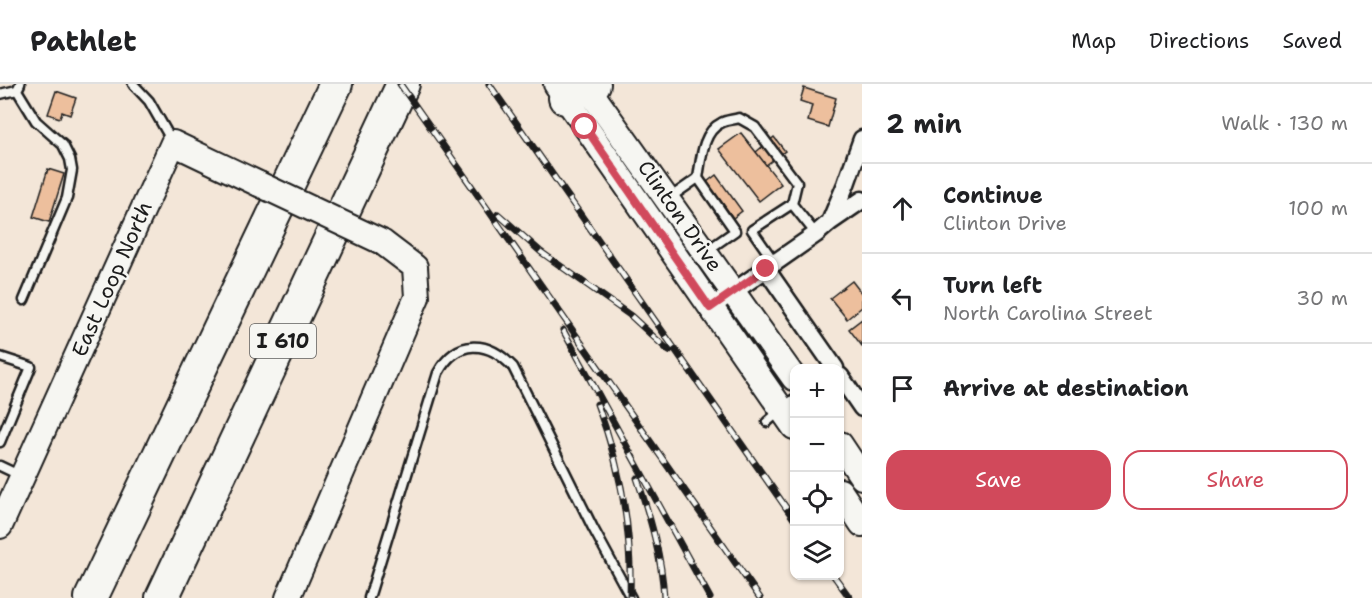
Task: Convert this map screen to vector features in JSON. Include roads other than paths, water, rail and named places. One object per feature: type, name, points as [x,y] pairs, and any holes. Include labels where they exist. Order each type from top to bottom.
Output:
[{"type":"highway","name":"I 610","points":[[91,598],[336,84]]},
{"type":"highway","name":"I 610","points":[[162,598],[403,84]]},
{"type":"highway","points":[[80,598],[117,541]]},
{"type":"main road","name":"Clinton Drive","points":[[577,87],[668,199],[790,371]]},
{"type":"main road","name":"Clinton Drive","points":[[577,87],[710,308],[784,414]]},
{"type":"main road","points":[[173,143],[382,242],[415,267],[417,297],[288,598]]},
{"type":"main road","name":"East Loop North","points":[[0,526],[173,143]]},
{"type":"main road","points":[[844,450],[862,477]]},
{"type":"main road","points":[[844,498],[862,524]]},
{"type":"street","points":[[830,222],[862,139]]},
{"type":"street","points":[[710,308],[862,200]]},
{"type":"street","points":[[770,266],[832,364]]},
{"type":"street","points":[[844,382],[862,408]]},
{"type":"lane","points":[[133,84],[148,101],[173,143]]},
{"type":"lane","points":[[0,94],[18,87],[36,121],[63,145],[70,159],[72,170],[67,198],[24,300]]},
{"type":"lane","points":[[705,252],[735,231],[752,230],[792,204],[797,183],[755,127],[739,118],[720,123],[709,132],[698,178],[735,231]]},
{"type":"lane","points":[[668,199],[698,178]]},
{"type":"lane","points":[[792,204],[816,234]]},
{"type":"lane","points":[[752,230],[770,266]]},
{"type":"lane","points":[[369,598],[438,373],[445,360],[455,350],[469,346],[486,348],[502,355],[513,367],[630,598]]},
{"type":"lane","points":[[0,357],[31,367],[0,442]]},
{"type":"lane","points":[[0,466],[23,477]]},
{"type":"railway","points":[[400,84],[760,598]]},
{"type":"railway","points":[[489,84],[790,513]]},
{"type":"railway","points":[[498,214],[541,252],[631,316],[669,351]]},
{"type":"railway","points":[[563,330],[710,598]]},
{"type":"railway","points":[[597,404],[619,475],[627,524],[630,598]]},
{"type":"railway","points":[[637,478],[655,537],[664,598]]},
{"type":"railway","points":[[837,580],[850,598]]}]
